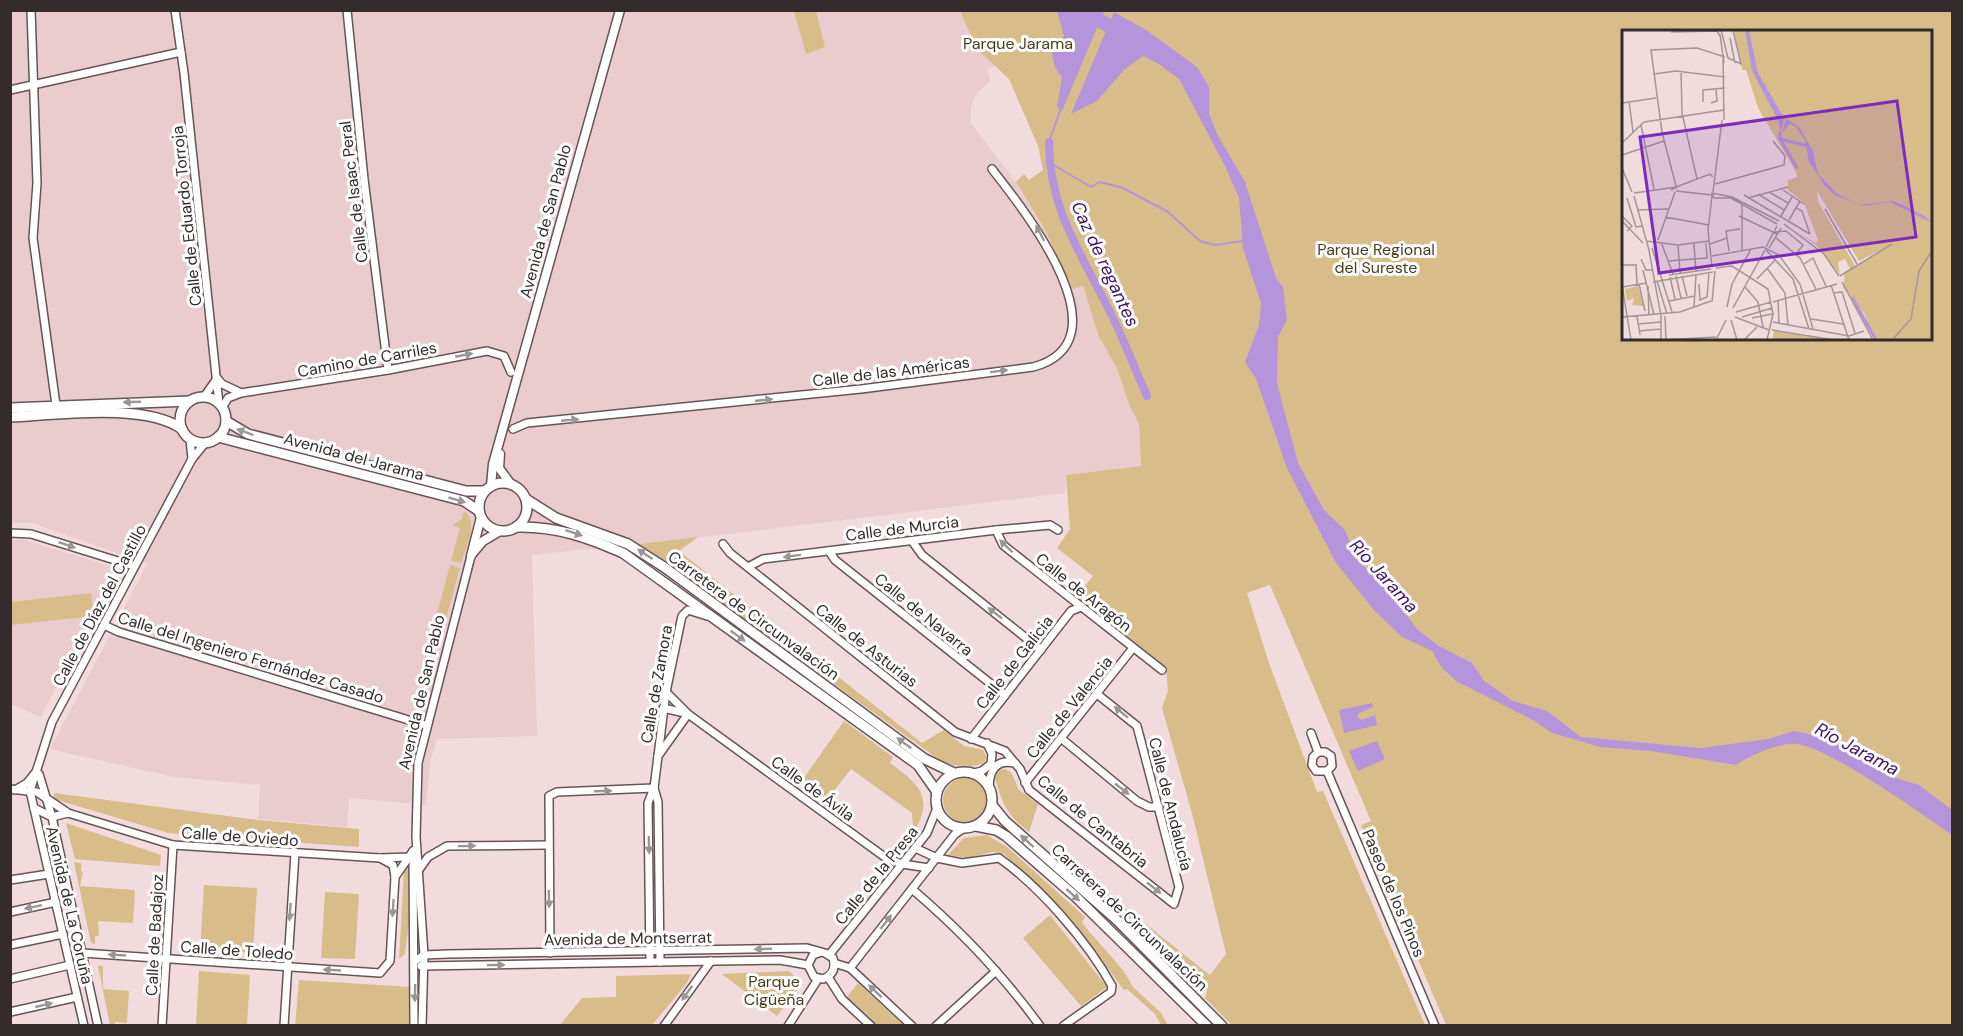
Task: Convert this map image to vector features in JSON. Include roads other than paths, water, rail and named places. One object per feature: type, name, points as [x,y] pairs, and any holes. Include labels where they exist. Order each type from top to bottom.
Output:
[{"type":"main road","points":[[10,408],[190,401],[204,398],[221,406],[226,421],[218,437],[205,443],[190,439],[182,429],[165,421],[122,412],[10,417]]},
{"type":"main road","points":[[182,429],[181,416],[190,401]]},
{"type":"main road","name":"Avenida del Jarama","points":[[226,421],[248,434],[466,491],[487,488]]},
{"type":"main road","name":"Avenida del Jarama","points":[[218,437],[464,501],[480,514]]},
{"type":"main road","points":[[510,483],[517,487],[526,499],[526,515],[516,527],[500,531],[489,526],[480,514],[479,500],[487,488],[510,483]]},
{"type":"main road","name":"Carretera de Circunvalación","points":[[526,499],[556,518],[628,544],[664,567],[925,759],[954,773]]},
{"type":"main road","name":"Carretera de Circunvalación","points":[[516,527],[538,526],[567,531],[623,553],[918,765],[937,792]]},
{"type":"main road","points":[[954,773],[974,773],[989,786],[992,805],[990,813],[976,826],[964,828],[947,823],[937,808],[937,792],[946,778],[954,773]]},
{"type":"main road","name":"Carretera de Circunvalación","points":[[992,805],[1005,821],[1119,922],[1222,1026]]},
{"type":"main road","name":"Carretera de Circunvalación","points":[[976,826],[996,830],[1006,836],[1076,897],[1207,1026]]},
{"type":"street","points":[[31,10],[37,183],[33,238],[56,405]]},
{"type":"street","name":"Calle de Eduardo Torroja","points":[[175,10],[221,406]]},
{"type":"street","name":"Calle de Isaac Peral","points":[[347,10],[364,179],[388,370]]},
{"type":"street","name":"Avenida de San Pablo","points":[[487,488],[620,10]]},
{"type":"street","points":[[10,90],[33,87],[181,52]]},
{"type":"street","name":"Calle de las Américas","points":[[513,429],[527,423],[861,389],[1033,367],[1050,362],[1062,353],[1071,330],[1068,293],[1034,223],[992,169]]},
{"type":"street","name":"Camino de Carriles","points":[[221,406],[228,398],[241,393],[388,370],[488,351],[504,356],[511,372]]},
{"type":"street","points":[[217,377],[222,384],[241,393]]},
{"type":"street","points":[[204,398],[215,384],[217,377]]},
{"type":"street","points":[[190,439],[192,459]]},
{"type":"street","name":"Avenida de San Pablo","points":[[502,439],[499,468],[510,483]]},
{"type":"street","name":"Calle de Díaz del Castillo","points":[[30,791],[52,722],[192,459],[205,443]]},
{"type":"street","name":"Avenida de San Pablo","points":[[416,837],[416,782],[425,725],[471,556],[480,514]]},
{"type":"street","name":"Calle de Murcia","points":[[748,567],[763,559],[996,530],[1050,525],[1058,530]]},
{"type":"street","name":"Calle de Aragón","points":[[996,530],[1003,545],[1162,670]]},
{"type":"street","points":[[471,556],[483,541],[500,531]]},
{"type":"street","points":[[10,533],[31,534],[134,566]]},
{"type":"street","points":[[912,541],[922,555],[1041,650]]},
{"type":"street","name":"Calle de Asturias","points":[[723,544],[730,553],[955,732],[1005,751]]},
{"type":"street","name":"Calle de Navarra","points":[[830,551],[835,560],[1005,695]]},
{"type":"street","name":"Calle de Galicia","points":[[971,739],[1071,611],[1081,607]]},
{"type":"street","name":"Calle de Zamora","points":[[650,962],[648,802],[654,788],[663,708],[682,616],[688,610],[710,616]]},
{"type":"street","name":"Calle del Ingeniero Fernández Casado","points":[[104,625],[119,632],[425,725]]},
{"type":"street","name":"Calle de Valencia","points":[[1025,783],[1133,648]]},
{"type":"street","name":"Calle de Ávila","points":[[666,692],[688,714],[886,858],[902,864],[929,868]]},
{"type":"street","name":"Calle de Andalucía","points":[[1097,693],[1137,726],[1179,887],[1174,904]]},
{"type":"street","name":"Calle de Ávila","points":[[663,708],[688,714]]},
{"type":"street","points":[[657,758],[688,714]]},
{"type":"street","name":"Paseo de los Pinos","points":[[1311,733],[1318,752]]},
{"type":"street","points":[[1062,739],[1137,801],[1149,807],[1159,807]]},
{"type":"street","points":[[974,773],[982,771],[991,764],[992,754],[987,743]]},
{"type":"street","name":"Calle de Cantabria","points":[[1005,751],[1016,764],[1029,790],[1174,904]]},
{"type":"street","name":"Paseo de los Pinos","points":[[1318,752],[1325,752],[1331,756],[1333,762],[1327,771],[1316,771],[1312,765],[1313,757],[1318,752]]},
{"type":"street","points":[[989,786],[992,769],[997,764],[1016,764]]},
{"type":"street","name":"Calle de Díaz del Castillo","points":[[12,790],[27,783],[39,767]]},
{"type":"street","name":"Calle de Díaz del Castillo","points":[[39,767],[44,795]]},
{"type":"street","name":"Paseo de los Pinos","points":[[1327,771],[1435,1026]]},
{"type":"street","points":[[550,953],[548,800],[552,794],[654,788]]},
{"type":"street","name":"Calle de Zamora","points":[[654,788],[658,802],[660,962]]},
{"type":"street","name":"Calle de Oviedo","points":[[12,790],[44,795],[68,813],[173,845],[380,858],[411,854]]},
{"type":"street","name":"Avenida de La Coruña","points":[[30,791],[84,1026]]},
{"type":"street","name":"Avenida de La Coruña","points":[[44,795],[52,817],[98,1026]]},
{"type":"street","points":[[34,808],[52,817],[68,813]]},
{"type":"street","name":"Calle de la Presa","points":[[829,955],[931,828],[937,808]]},
{"type":"street","points":[[850,968],[955,834],[964,828]]},
{"type":"street","points":[[395,877],[411,854],[416,837]]},
{"type":"street","points":[[416,837],[424,955],[422,1026]]},
{"type":"street","name":"Calle de Badajoz","points":[[162,1026],[173,845]]},
{"type":"street","points":[[418,871],[428,857],[447,846],[548,845]]},
{"type":"street","points":[[915,848],[937,858],[969,864],[999,858],[1030,885],[1075,933],[1109,979],[1112,992],[1063,1026]]},
{"type":"street","points":[[284,1026],[295,853]]},
{"type":"street","points":[[411,854],[415,962],[414,1026]]},
{"type":"street","points":[[380,858],[393,865],[395,877]]},
{"type":"street","points":[[10,880],[50,874]]},
{"type":"street","name":"Calle de Toledo","points":[[82,953],[380,973],[388,966],[395,877]]},
{"type":"street","points":[[912,889],[955,927],[996,971],[1040,1026]]},
{"type":"street","points":[[10,912],[56,902]]},
{"type":"street","points":[[10,945],[63,934]]},
{"type":"street","points":[[423,944],[434,955]]},
{"type":"street","name":"Avenida de Montserrat","points":[[424,955],[807,948],[821,952]]},
{"type":"street","points":[[664,1026],[721,950]]},
{"type":"street","points":[[834,963],[832,974],[828,977],[818,979],[810,974],[808,965],[813,955],[821,952],[829,955],[834,963],[850,968],[912,1026]]},
{"type":"street","points":[[415,962],[424,955]]},
{"type":"street","name":"Avenida de Montserrat","points":[[424,967],[787,961],[808,965]]},
{"type":"street","points":[[415,962],[424,967]]},
{"type":"street","points":[[10,979],[70,965]]},
{"type":"street","points":[[423,990],[425,979],[438,967]]},
{"type":"street","points":[[936,1026],[996,971]]},
{"type":"street","points":[[828,977],[842,999],[871,1026]]},
{"type":"street","points":[[788,1026],[818,979]]},
{"type":"street","points":[[10,1012],[77,997]]},
{"type":"street","points":[[794,1017],[801,1026]]},
{"type":"waterway","name":"Río Jarama","points":[[1083,10],[1122,34]]},
{"type":"waterway","points":[[1061,108],[1049,142],[1052,164],[1091,187],[1100,182],[1123,188],[1168,212],[1200,241],[1215,245],[1243,241]]},
{"type":"waterway","name":"Caz de regantes","points":[[1049,142],[1051,167],[1061,212],[1079,253],[1117,326],[1147,396]]},
{"type":"park label","name":"Parque Jarama","points":[[1018,43]]},
{"type":"park label","name":"Parque Regional del Sureste","points":[[1376,258]]},
{"type":"park label","name":"Parque Cigüeña","points":[[774,990]]}]
